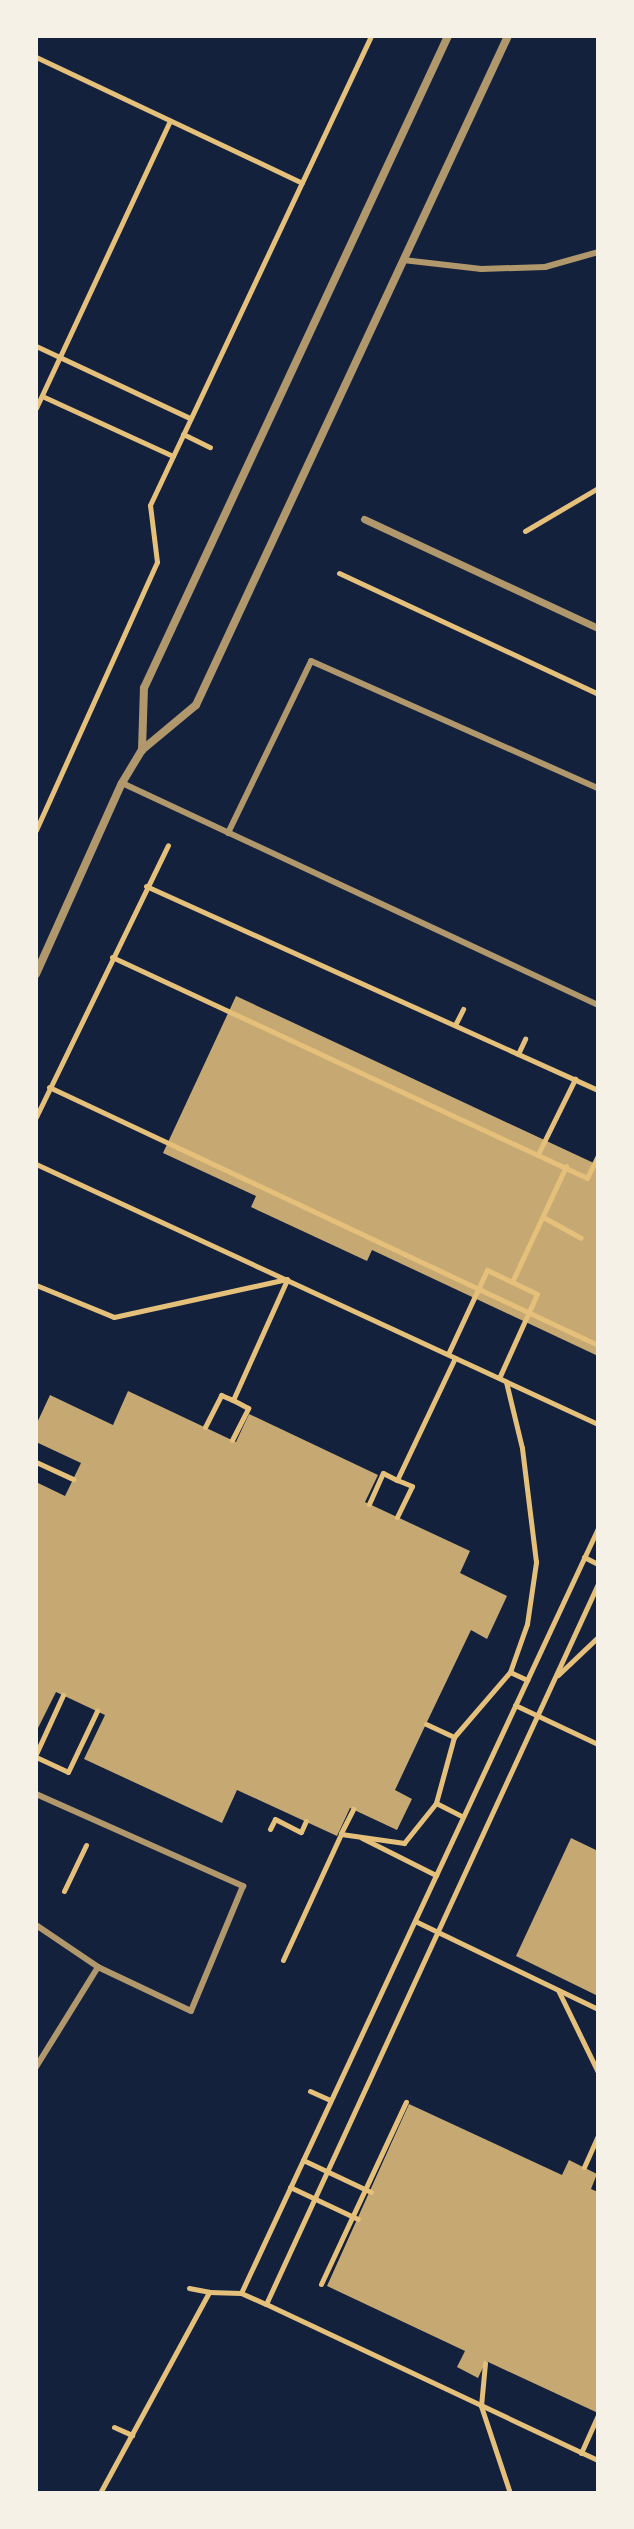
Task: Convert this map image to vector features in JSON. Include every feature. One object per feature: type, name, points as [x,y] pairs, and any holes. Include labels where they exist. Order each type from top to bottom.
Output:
[{"type":"street","points":[[142,750],[144,688],[448,36]]},
{"type":"street","points":[[36,974],[122,783],[142,750],[196,705],[399,260],[508,36]]},
{"type":"street","points":[[364,519],[598,628]]},
{"type":"lane","points":[[399,260],[481,269],[545,267],[598,252]]},
{"type":"lane","points":[[228,833],[311,661],[598,788]]},
{"type":"lane","points":[[122,783],[598,1005]]},
{"type":"lane","points":[[36,1794],[243,1886],[191,2011],[98,1967],[36,1925]]},
{"type":"lane","points":[[36,2067],[98,1967]]},
{"type":"path","points":[[36,830],[39,814],[157,562],[150,505],[371,36]]},
{"type":"path","points":[[36,57],[302,183]]},
{"type":"path","points":[[36,408],[170,121]]},
{"type":"path","points":[[36,346],[190,418]]},
{"type":"path","points":[[42,396],[173,456]]},
{"type":"path","points":[[183,434],[210,447]]},
{"type":"path","points":[[525,531],[598,488]]},
{"type":"path","points":[[339,573],[598,694]]},
{"type":"path","points":[[36,1117],[168,845]]},
{"type":"path","points":[[146,886],[598,1090]]},
{"type":"path","points":[[112,957],[587,1178],[598,1155]]},
{"type":"path","points":[[455,1025],[463,1009]]},
{"type":"path","points":[[518,1054],[525,1039]]},
{"type":"path","points":[[538,1154],[575,1079]]},
{"type":"path","points":[[49,1087],[598,1345]]},
{"type":"path","points":[[36,1164],[598,1424]]},
{"type":"path","points":[[512,1282],[566,1166]]},
{"type":"path","points":[[543,1217],[581,1238]]},
{"type":"path","points":[[448,1354],[487,1270],[537,1294],[499,1378]]},
{"type":"path","points":[[36,1285],[114,1317],[288,1279]]},
{"type":"path","points":[[233,1400],[288,1279]]},
{"type":"path","points":[[397,1480],[455,1358]]},
{"type":"path","points":[[341,1834],[404,1843],[436,1803],[454,1737],[510,1672],[527,1624],[536,1562],[522,1448],[506,1381]]},
{"type":"path","points":[[205,1427],[221,1395],[233,1400],[248,1408],[232,1440]]},
{"type":"path","points":[[36,1462],[73,1479]]},
{"type":"path","points":[[369,1504],[383,1473],[412,1486],[397,1517]]},
{"type":"path","points":[[241,2293],[598,1528]]},
{"type":"path","points":[[584,1557],[598,1564]]},
{"type":"path","points":[[266,2304],[598,1584]]},
{"type":"path","points":[[555,1678],[598,1637]]},
{"type":"path","points":[[510,1672],[527,1680]]},
{"type":"path","points":[[63,1695],[36,1755],[68,1772],[97,1711]]},
{"type":"path","points":[[515,1705],[598,1744]]},
{"type":"path","points":[[426,1724],[454,1737]]},
{"type":"path","points":[[436,1803],[463,1817]]},
{"type":"path","points":[[283,1960],[353,1809]]},
{"type":"path","points":[[270,1829],[275,1819],[301,1832],[306,1821]]},
{"type":"path","points":[[64,1891],[97,1823]]},
{"type":"path","points":[[356,1835],[436,1875]]},
{"type":"path","points":[[415,1921],[598,2009]]},
{"type":"path","points":[[558,1989],[598,2072]]},
{"type":"path","points":[[310,2091],[330,2100]]},
{"type":"path","points":[[321,2284],[355,2218],[406,2102]]},
{"type":"path","points":[[584,2167],[598,2136]]},
{"type":"path","points":[[303,2160],[368,2190]]},
{"type":"path","points":[[290,2187],[355,2218]]},
{"type":"path","points":[[189,2288],[241,2293],[598,2460]]},
{"type":"path","points":[[100,2493],[209,2292]]},
{"type":"path","points":[[485,2363],[481,2406],[510,2493]]},
{"type":"path","points":[[581,2453],[598,2415]]},
{"type":"path","points":[[114,2427],[132,2435]]},
{"type":"building","points":[[236,996],[598,1165],[598,1356],[372,1250],[367,1261],[251,1207],[256,1196],[163,1153]]},
{"type":"building","points":[[128,1391],[236,1442],[249,1414],[378,1475],[365,1502],[470,1551],[460,1573],[507,1596],[487,1639],[471,1630],[426,1724],[395,1790],[412,1799],[397,1830],[350,1808],[337,1836],[237,1790],[222,1823],[84,1759],[105,1715],[56,1692],[36,1732],[36,1482],[65,1496],[81,1463],[36,1442],[36,1425],[50,1395],[113,1425]]},
{"type":"building","points":[[571,1838],[598,1851],[598,1996],[516,1956]]},
{"type":"building","points":[[409,2104],[562,2175],[569,2160],[597,2174],[591,2189],[598,2192],[598,2413],[486,2361],[478,2378],[457,2367],[465,2351],[327,2286]]}]
